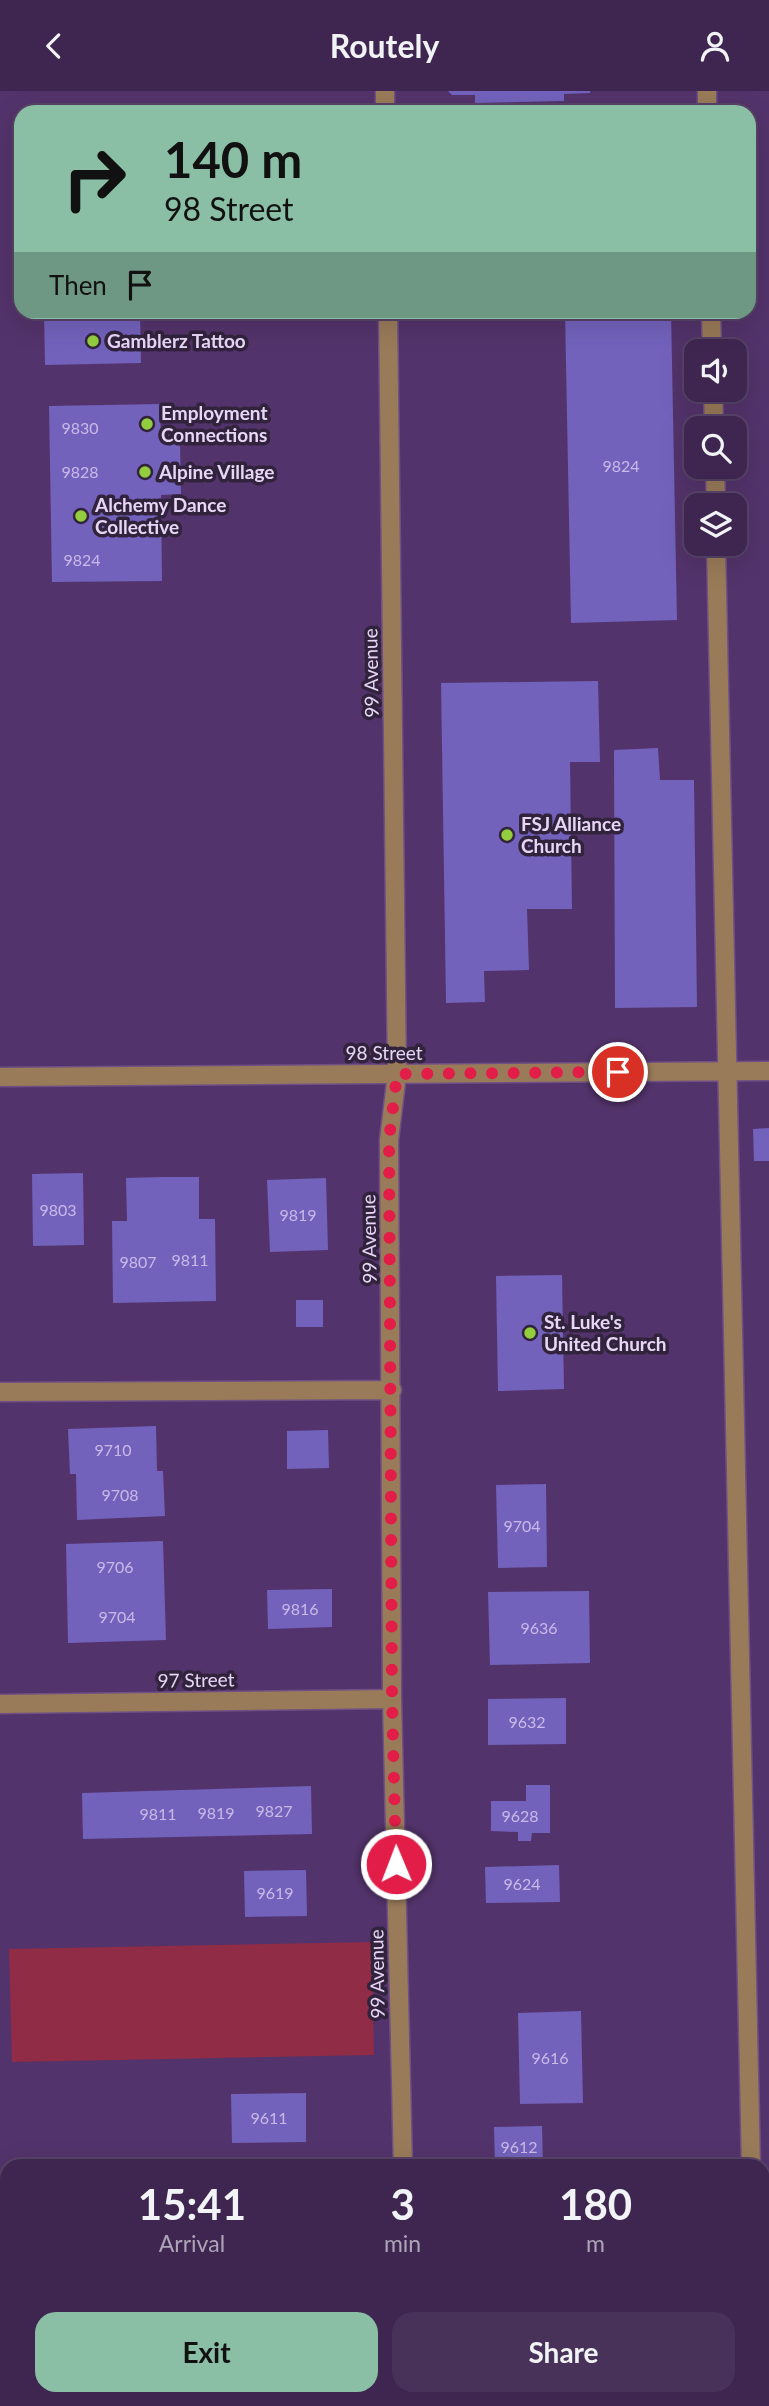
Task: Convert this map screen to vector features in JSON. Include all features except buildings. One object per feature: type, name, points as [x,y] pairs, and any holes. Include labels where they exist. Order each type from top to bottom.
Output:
[{"type":"street","name":"99 Avenue","points":[[388,319],[397,1074],[389,1140],[392,1699],[402,2159]]},
{"type":"street","points":[[711,319],[712,339]]},
{"type":"street","points":[[716,556],[751,2159]]},
{"type":"street","name":"98 Street","points":[[0,1077],[769,1071]]},
{"type":"street","points":[[0,1392],[392,1390]]},
{"type":"street","name":"97 Street","points":[[0,1704],[392,1699]]},
{"type":"shaded area","points":[[372,1942],[374,2055],[12,2062],[9,1949]]},
{"type":"place","name":"Gamblerz Tattoo","points":[[93,341]]},
{"type":"place","name":"Employment Connections","points":[[147,424]]},
{"type":"place","name":"Alpine Village","points":[[145,472]]},
{"type":"place","name":"Alchemy Dance Collective","points":[[81,516]]},
{"type":"place","name":"FSJ Alliance Church","points":[[507,835]]},
{"type":"place","name":"St. Luke's United Church","points":[[530,1333]]},
{"type":"route","points":[[396,1864],[392,1699],[389,1140],[397,1074],[618,1072]]}]
